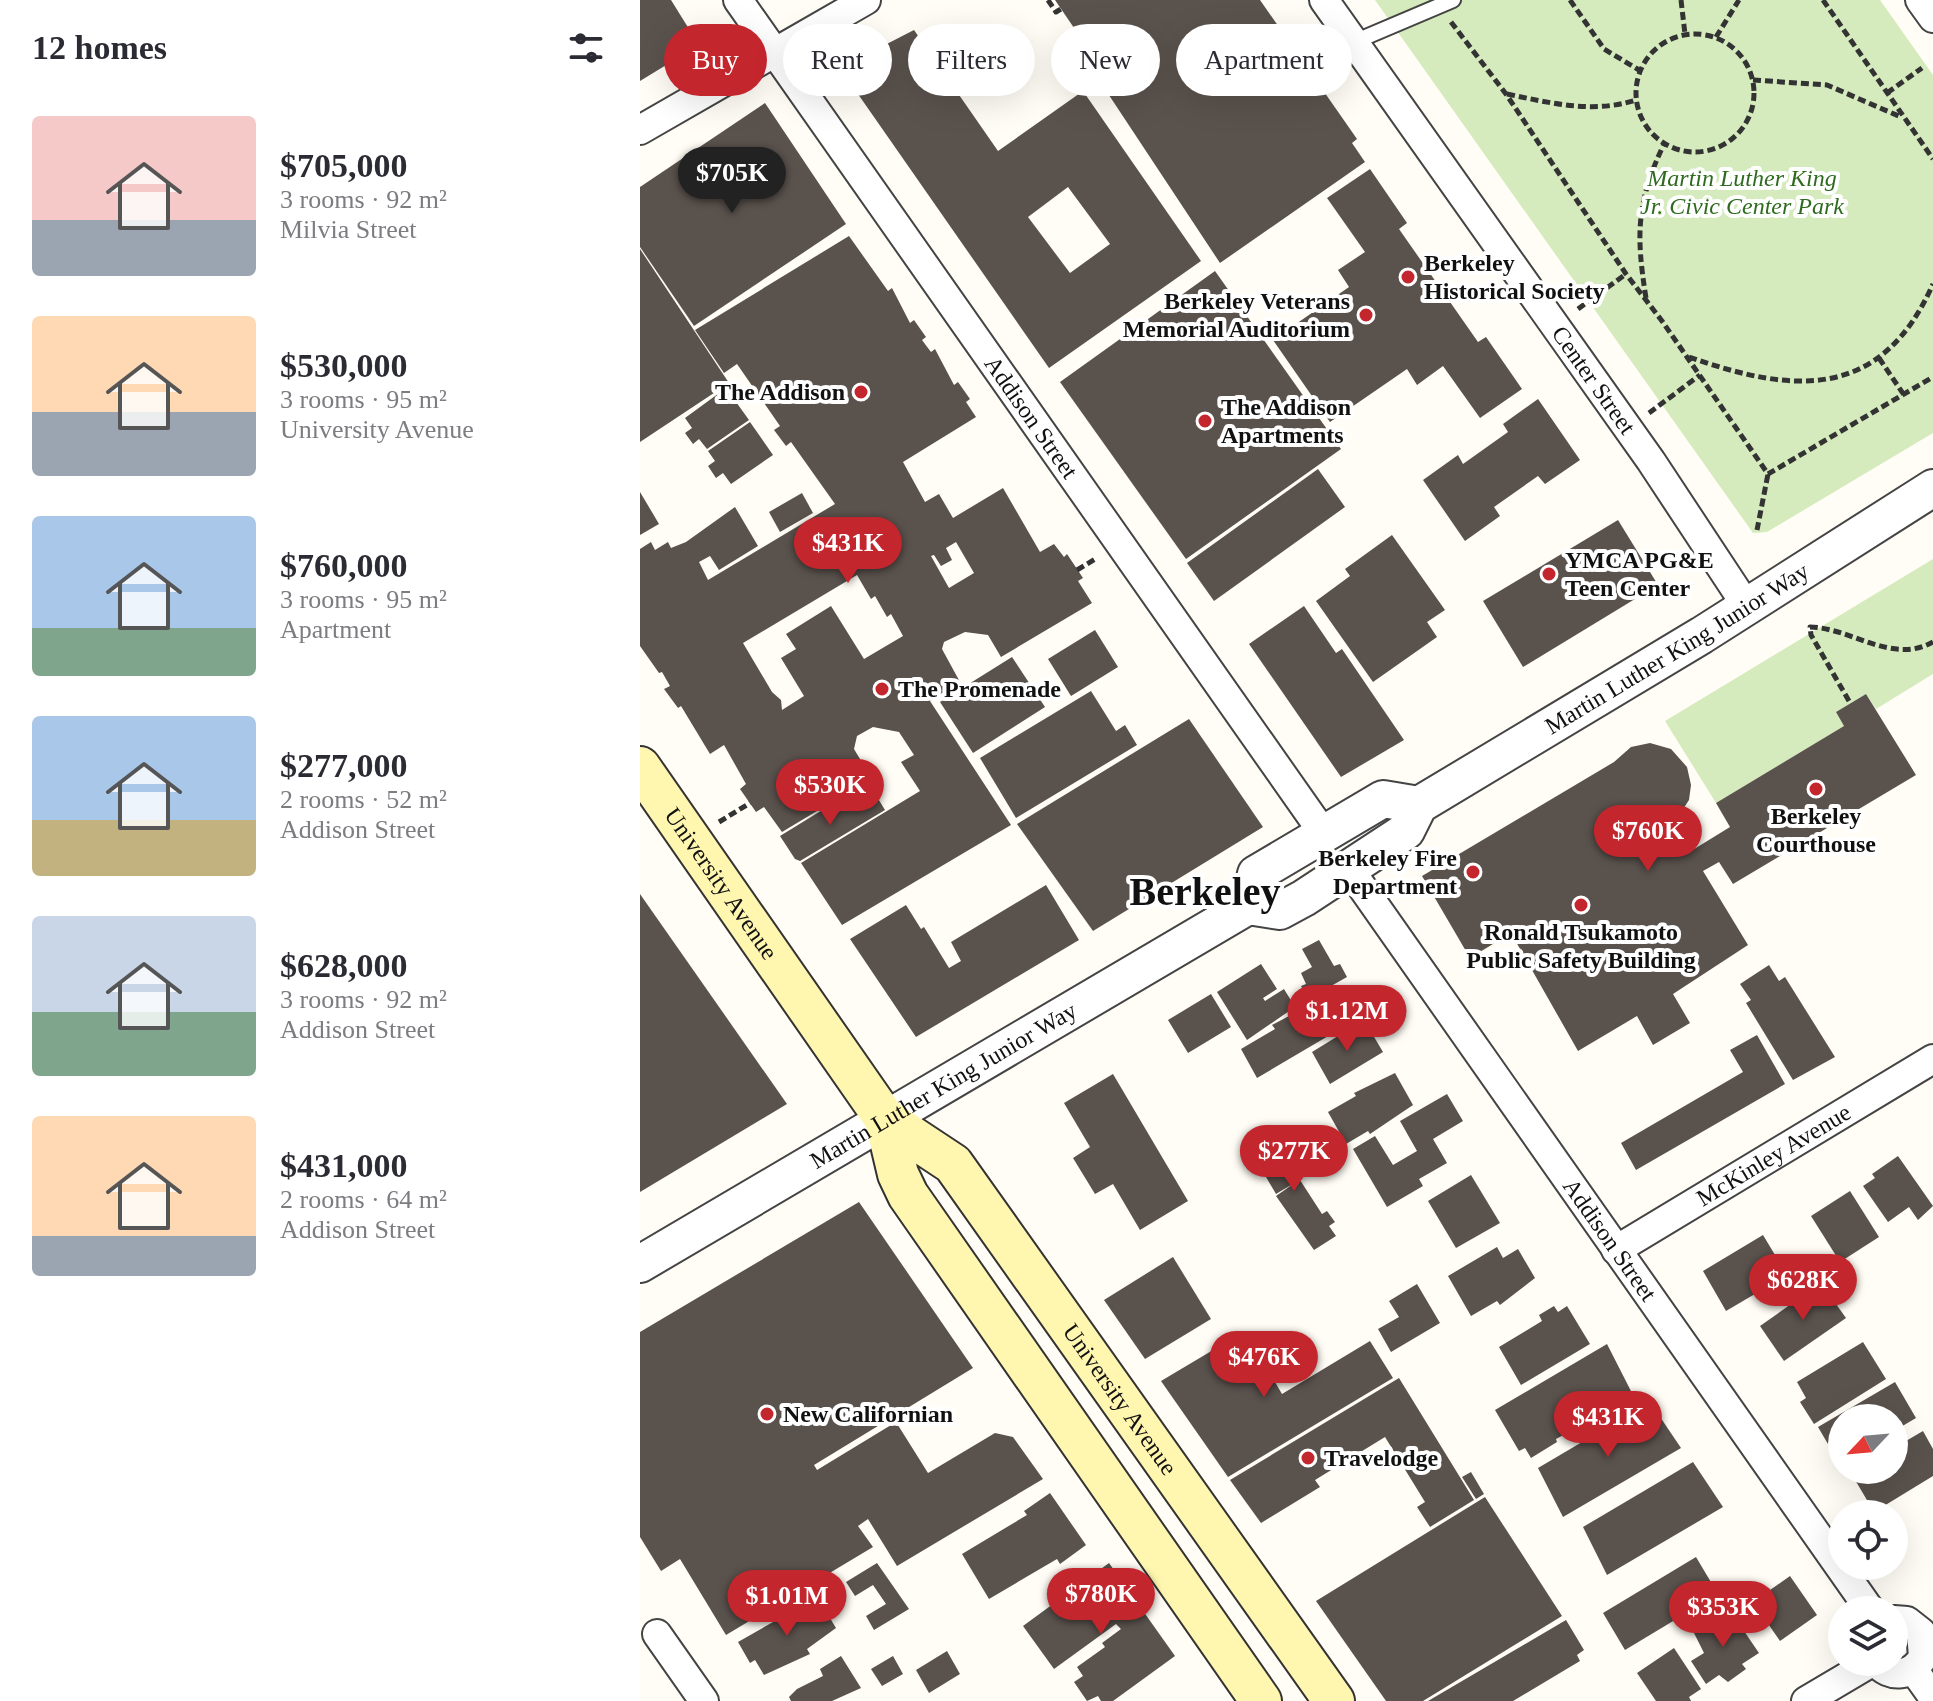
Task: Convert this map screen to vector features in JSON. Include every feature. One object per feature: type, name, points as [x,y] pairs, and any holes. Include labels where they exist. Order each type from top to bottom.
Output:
[{"type":"main road","name":"University Avenue","points":[[640,767],[885,1119],[898,1174],[908,1195],[1261,1701]]},
{"type":"main road","name":"University Avenue","points":[[885,1119],[953,1164],[1334,1701]]},
{"type":"street","name":"Addison Street","points":[[738,0],[1324,834]]},
{"type":"street","points":[[640,130],[774,50],[866,0]]},
{"type":"street","name":"Center Street","points":[[1324,0],[1628,429],[1746,605]]},
{"type":"street","points":[[1920,0],[1933,18]]},
{"type":"street","name":"Martin Luther King Junior Way","points":[[640,1264],[1248,906],[1280,911],[1350,870],[1406,831],[1419,805],[1933,488]]},
{"type":"street","points":[[1248,906],[1256,874],[1383,799],[1419,805]]},
{"type":"street","name":"Addison Street","points":[[1350,870],[1860,1596]]},
{"type":"street","name":"McKinley Avenue","points":[[1616,1250],[1933,1059]]},
{"type":"street","points":[[1908,1621],[1927,1628],[1925,1649],[1913,1669],[1908,1670]]},
{"type":"street","points":[[657,1634],[704,1701]]},
{"type":"street","points":[[1913,1669],[1933,1697]]},
{"type":"street","points":[[1806,1701],[1850,1676]]},
{"type":"lane","points":[[1354,42],[1437,4],[1453,0]]},
{"type":"path","points":[[1048,0],[1056,12],[1061,9]]},
{"type":"path","points":[[1570,0],[1604,49],[1639,70]]},
{"type":"path","points":[[1681,0],[1685,34]]},
{"type":"path","points":[[1716,37],[1739,0]]},
{"type":"path","points":[[1823,0],[1933,159]]},
{"type":"path","points":[[1437,4],[1506,94],[1626,274],[1647,299],[1768,474],[1757,530]]},
{"type":"path","points":[[1685,34],[1716,37],[1740,54],[1753,80],[1751,114],[1729,141],[1697,152],[1680,151],[1650,133],[1636,100],[1639,70],[1650,53],[1666,40],[1685,34]]},
{"type":"path","points":[[1887,93],[1922,68]]},
{"type":"path","points":[[1753,80],[1827,85],[1904,119]]},
{"type":"path","points":[[1506,94],[1610,109],[1636,100]]},
{"type":"path","points":[[1647,299],[1638,227],[1650,172],[1664,144]]},
{"type":"path","points":[[1555,326],[1626,274]]},
{"type":"path","points":[[1687,356],[1739,375],[1802,383],[1846,375],[1879,358],[1916,321],[1933,284]]},
{"type":"path","points":[[1879,358],[1904,395]]},
{"type":"path","points":[[1628,429],[1700,375]]},
{"type":"path","points":[[1768,474],[1933,377]]},
{"type":"path","points":[[1849,701],[1811,635],[1810,627],[1828,627],[1882,647],[1913,650],[1933,642]]},
{"type":"green space","name":"Martin Luther King Jr. Civic Center Park","points":[[1375,0],[1880,0],[1933,75],[1933,433],[1767,532],[1753,533]]},
{"type":"green space","points":[[1933,559],[1933,674],[1876,709],[1866,694],[1836,712],[1844,726],[1716,803],[1665,721]]},
{"type":"building","points":[[640,0],[671,0],[686,24],[664,24],[664,66],[640,81]]},
{"type":"building","points":[[1055,0],[1260,0],[1277,24],[1176,24],[1176,96],[1327,96],[1357,139],[1352,143],[1365,162],[1220,263],[1110,96],[1160,96],[1160,24],[1071,24]]},
{"type":"building","points":[[908,33],[908,96],[960,96],[998,151],[1076,96],[1086,96],[1201,261],[1049,368],[859,96],[892,96],[892,41]],"holes":[[[1068,187],[1110,244],[1070,273],[1028,217]]]},
{"type":"building","points":[[765,103],[846,224],[694,326],[640,247],[640,187]]},
{"type":"building","points":[[1370,169],[1407,223],[1399,229],[1478,342],[1486,337],[1522,389],[1480,418],[1443,366],[1417,385],[1407,369],[1330,422],[1273,340],[1349,287],[1338,270],[1365,252],[1327,198]]},
{"type":"building","points":[[849,236],[888,291],[892,288],[910,323],[914,320],[926,337],[922,340],[931,352],[935,349],[954,385],[958,382],[970,399],[966,402],[976,417],[903,462],[925,502],[939,494],[953,518],[1003,488],[1040,552],[1054,544],[1064,557],[1067,554],[1083,578],[1078,581],[1092,603],[1001,657],[988,635],[965,632],[944,642],[942,649],[960,682],[930,701],[1011,825],[842,925],[801,863],[920,791],[901,762],[914,755],[899,732],[873,727],[857,736],[854,749],[863,764],[862,784],[782,832],[764,807],[756,812],[740,789],[746,784],[724,745],[710,754],[681,706],[678,708],[664,689],[670,686],[662,672],[659,673],[640,646],[640,549],[651,542],[655,550],[668,542],[671,548],[686,542],[735,507],[758,546],[719,570],[710,556],[699,562],[708,580],[835,504],[791,442],[786,446],[774,430],[780,426],[737,364],[724,373],[695,330]],"holes":[[[956,542],[974,573],[949,588],[931,556],[934,555],[941,566],[952,560],[946,548]],[[857,575],[871,599],[875,596],[887,617],[891,614],[903,636],[864,659],[831,606],[786,634],[796,649],[781,658],[804,696],[782,710],[781,700],[772,692],[743,643]]]},
{"type":"building","points":[[640,249],[729,383],[640,442]]},
{"type":"building","name":"The Addison Apartments","points":[[1215,271],[1341,449],[1186,559],[1060,382]]},
{"type":"building","points":[[726,388],[749,420],[707,449],[699,439],[693,444],[685,433],[692,428],[685,418]]},
{"type":"building","points":[[1538,399],[1580,460],[1545,484],[1538,476],[1494,507],[1500,516],[1465,541],[1423,480],[1458,455],[1463,464],[1508,432],[1503,424]]},
{"type":"building","points":[[750,422],[773,455],[731,484],[723,473],[716,478],[708,466],[715,461],[708,451]]},
{"type":"building","points":[[1318,469],[1345,507],[1214,601],[1187,563]]},
{"type":"building","points":[[640,492],[659,524],[640,535]]},
{"type":"building","points":[[802,493],[813,513],[780,532],[769,512]]},
{"type":"building","points":[[1618,520],[1658,585],[1523,667],[1483,601]]},
{"type":"building","points":[[1392,535],[1445,610],[1427,622],[1437,637],[1373,682],[1316,601],[1350,576],[1345,569]]},
{"type":"building","points":[[1304,606],[1336,653],[1342,649],[1404,740],[1341,777],[1249,644]]},
{"type":"building","points":[[1095,630],[1118,667],[1071,696],[1048,659]]},
{"type":"building","points":[[1012,657],[1045,707],[973,753],[940,702]]},
{"type":"building","points":[[1091,691],[1116,731],[1125,725],[1137,745],[1016,818],[980,758]]},
{"type":"building","name":"Ronald Tsukamoto Public Safety Building","points":[[1866,694],[1916,775],[1733,884],[1719,862],[1703,871],[1748,945],[1673,994],[1690,1023],[1653,1045],[1637,1016],[1578,1051],[1511,933],[1470,958],[1422,876],[1614,762],[1631,747],[1650,743],[1671,749],[1687,767],[1691,785],[1689,800],[1674,823],[1691,851],[1730,827],[1716,803],[1844,726],[1836,712]]},
{"type":"building","points":[[1189,719],[1263,827],[1093,931],[1017,824]]},
{"type":"building","points":[[874,792],[885,810],[800,861],[795,859],[780,836],[824,809],[829,817]]},
{"type":"building","points":[[1046,885],[1079,940],[916,1037],[850,939],[906,905],[921,929],[924,927],[949,968],[961,961],[951,942]]},
{"type":"building","points":[[640,894],[787,1104],[640,1192]]},
{"type":"building","points":[[1319,940],[1334,966],[1340,964],[1347,977],[1308,999],[1301,986],[1306,984],[1301,973],[1312,967],[1302,949]]},
{"type":"building","points":[[1261,964],[1277,989],[1263,998],[1265,1001],[1284,989],[1295,1007],[1247,1040],[1217,992]]},
{"type":"building","points":[[1769,965],[1779,981],[1785,977],[1835,1057],[1793,1080],[1746,1003],[1751,1000],[1740,984]]},
{"type":"building","points":[[1342,988],[1352,1006],[1345,1010],[1352,1022],[1257,1078],[1241,1049],[1275,1029],[1272,1025]]},
{"type":"building","points":[[1211,994],[1231,1027],[1188,1053],[1168,1020]]},
{"type":"building","points":[[1367,1025],[1383,1052],[1330,1084],[1312,1052],[1351,1028],[1354,1033]]},
{"type":"building","points":[[1757,1035],[1785,1084],[1636,1170],[1621,1143],[1743,1072],[1730,1050]]},
{"type":"building","points":[[1395,1073],[1413,1105],[1370,1134],[1368,1131],[1346,1144],[1328,1112],[1356,1096],[1354,1093]]},
{"type":"building","points":[[1113,1074],[1188,1201],[1140,1230],[1113,1184],[1095,1194],[1073,1158],[1090,1147],[1064,1103]]},
{"type":"building","points":[[1447,1094],[1463,1121],[1433,1139],[1447,1163],[1419,1179],[1423,1186],[1387,1207],[1353,1149],[1375,1136],[1393,1165],[1417,1151],[1400,1121]]},
{"type":"building","points":[[1279,1137],[1303,1178],[1300,1180],[1322,1214],[1327,1211],[1335,1222],[1329,1226],[1336,1236],[1314,1250],[1276,1196],[1296,1182],[1276,1194],[1252,1153]]},
{"type":"building","points":[[1898,1156],[1933,1206],[1918,1220],[1909,1207],[1888,1222],[1863,1186],[1875,1178],[1872,1174]]},
{"type":"building","points":[[1471,1175],[1500,1223],[1456,1248],[1428,1201]]},
{"type":"building","points":[[1850,1191],[1879,1237],[1840,1262],[1811,1216]]},
{"type":"building","name":"New Californian","points":[[859,1202],[973,1368],[814,1465],[817,1470],[896,1422],[928,1473],[995,1433],[1013,1437],[1043,1479],[897,1566],[868,1519],[858,1526],[873,1547],[726,1635],[680,1559],[661,1571],[640,1537],[640,1332]]},
{"type":"building","points":[[1763,1235],[1787,1275],[1726,1311],[1703,1271]]},
{"type":"building","points":[[1497,1247],[1503,1258],[1518,1249],[1535,1278],[1500,1305],[1497,1301],[1471,1316],[1448,1276]]},
{"type":"building","points":[[1173,1257],[1211,1319],[1145,1359],[1104,1300]]},
{"type":"building","points":[[1821,1283],[1846,1318],[1784,1361],[1760,1326]]},
{"type":"building","points":[[1417,1284],[1440,1323],[1391,1352],[1378,1329],[1399,1317],[1389,1301]]},
{"type":"building","points":[[1554,1306],[1558,1312],[1567,1306],[1590,1344],[1521,1385],[1499,1347],[1542,1321],[1539,1315]]},
{"type":"building","points":[[1245,1331],[1282,1394],[1370,1341],[1393,1378],[1228,1477],[1161,1381]]},
{"type":"building","points":[[1863,1342],[1886,1379],[1846,1404],[1828,1404],[1828,1415],[1814,1424],[1800,1402],[1806,1398],[1797,1382]]},
{"type":"building","points":[[1607,1344],[1634,1397],[1556,1439],[1557,1442],[1531,1458],[1525,1448],[1519,1451],[1495,1410]]},
{"type":"building","name":"Travelodge","points":[[1399,1378],[1474,1500],[1430,1527],[1417,1507],[1425,1502],[1385,1437],[1315,1480],[1320,1487],[1261,1523],[1230,1480]]},
{"type":"building","points":[[1895,1382],[1908,1404],[1857,1404]]},
{"type":"building","points":[[1650,1402],[1681,1448],[1563,1517],[1538,1468]]},
{"type":"building","points":[[1908,1404],[1916,1418],[1908,1423]]},
{"type":"building","points":[[1828,1421],[1828,1444],[1818,1427]]},
{"type":"building","points":[[1923,1431],[1933,1449],[1933,1476],[1894,1500],[1867,1500],[1857,1484],[1908,1484],[1908,1440]]},
{"type":"building","points":[[1693,1462],[1723,1507],[1607,1575],[1583,1527]]},
{"type":"building","points":[[1471,1472],[1484,1494],[1476,1499],[1462,1477]]},
{"type":"building","points":[[1050,1493],[1086,1545],[1060,1564],[1057,1559],[989,1599],[962,1554],[1027,1515],[1024,1511]]},
{"type":"building","points":[[1485,1497],[1562,1616],[1423,1701],[1386,1701],[1316,1601]]},
{"type":"building","points":[[1696,1557],[1718,1594],[1625,1650],[1603,1613]]},
{"type":"building","points":[[877,1563],[909,1609],[874,1630],[866,1616],[886,1604],[873,1585],[855,1596],[846,1582]]},
{"type":"building","points":[[1109,1563],[1175,1656],[1113,1701],[1101,1701],[1098,1696],[1087,1701],[1074,1682],[1083,1676],[1077,1667],[1105,1647],[1102,1643],[1121,1629],[1116,1624],[1054,1669],[1023,1626]]},
{"type":"building","points":[[1790,1576],[1817,1615],[1780,1641],[1753,1602]]},
{"type":"building","points":[[810,1601],[815,1609],[822,1605],[836,1628],[807,1649],[810,1654],[764,1675],[755,1660],[750,1663],[738,1642]]},
{"type":"building","points":[[1731,1612],[1759,1653],[1742,1664],[1746,1669],[1728,1682],[1719,1675],[1706,1684],[1691,1661],[1704,1653],[1693,1631],[1709,1620],[1712,1625]]},
{"type":"building","points":[[1566,1620],[1584,1650],[1577,1655],[1580,1661],[1513,1701],[1428,1701]]},
{"type":"building","points":[[1674,1648],[1701,1689],[1689,1697],[1691,1701],[1656,1701],[1637,1673]]},
{"type":"building","points":[[947,1651],[960,1674],[929,1693],[916,1670]]},
{"type":"building","points":[[841,1656],[861,1688],[832,1701],[791,1701],[789,1697],[797,1689],[823,1676],[820,1669]]},
{"type":"building","points":[[893,1656],[903,1674],[882,1686],[871,1669]]},
{"type":"place","name":"Berkeley Historical Society","points":[[1408,277]]},
{"type":"place","name":"Berkeley Veterans Memorial Auditorium","points":[[1366,315]]},
{"type":"place","name":"The Addison","points":[[861,392]]},
{"type":"place","name":"The Addison Apartments","points":[[1205,421]]},
{"type":"place","name":"YMCA PG&E Teen Center","points":[[1549,574]]},
{"type":"place","name":"The Promenade","points":[[882,689]]},
{"type":"place","name":"Berkeley Courthouse","points":[[1816,789]]},
{"type":"place","name":"Berkeley Fire Department","points":[[1473,872]]},
{"type":"place","name":"Ronald Tsukamoto Public Safety Building","points":[[1581,905]]},
{"type":"place","name":"New Californian","points":[[767,1414]]},
{"type":"place","name":"Travelodge","points":[[1308,1458]]},
{"type":"district","name":"Berkeley","points":[[1205,891]]}]
